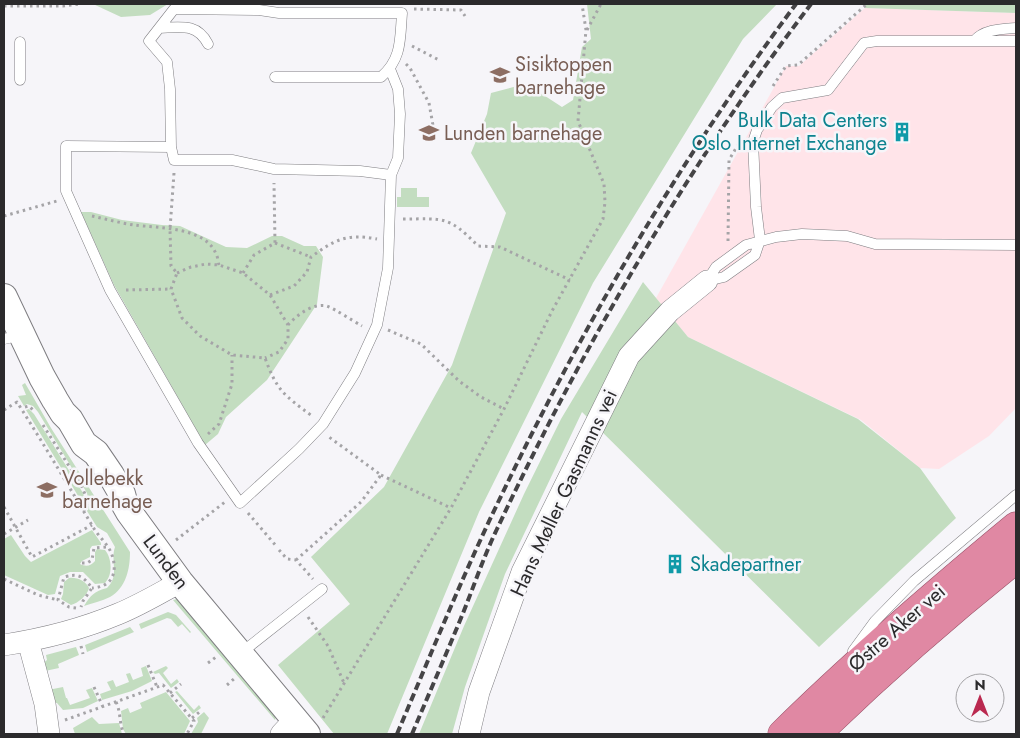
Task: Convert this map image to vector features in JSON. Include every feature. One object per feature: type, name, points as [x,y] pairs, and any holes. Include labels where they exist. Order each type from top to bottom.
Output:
[{"type":"highway","name":"Østre Aker vei","points":[[782,734],[829,688],[912,613],[1016,526]]},
{"type":"highway","name":"Østre Aker vei","points":[[817,734],[929,632],[1016,560]]},
{"type":"street","name":"Hans Møller Gasmanns vei","points":[[469,734],[479,692],[522,572],[629,356],[670,311],[706,281]]},
{"type":"street","name":"Lunden","points":[[4,297],[13,337],[34,357],[42,377],[63,413],[70,420],[84,444],[96,453],[122,494],[129,512],[180,582],[231,662],[301,728]]},
{"type":"street","points":[[4,646],[73,630],[119,613],[180,582]]},
{"type":"street","points":[[28,641],[45,704],[49,730]]},
{"type":"lane","points":[[275,76],[380,77],[390,69],[397,55],[402,13],[279,13],[259,10],[174,10],[149,41],[167,62],[170,89],[171,147],[174,160],[232,160],[274,169],[360,171],[391,175]]},
{"type":"lane","points":[[160,28],[189,27],[203,35],[208,44]]},
{"type":"lane","points":[[974,41],[979,35],[996,30],[1016,28]]},
{"type":"lane","points":[[760,240],[756,207],[753,142],[757,130],[772,107],[782,98],[828,90],[864,44],[877,41],[1016,41]]},
{"type":"lane","points":[[20,42],[20,80]]},
{"type":"lane","points":[[171,147],[66,146],[66,191],[110,290],[198,444],[237,499],[321,427],[355,373],[376,329],[388,268],[391,175],[398,158],[400,114],[398,89],[390,69]]},
{"type":"lane","points":[[706,281],[716,267],[746,245],[760,240],[802,234],[847,236],[875,244],[1016,246]]},
{"type":"lane","points":[[829,688],[875,622],[914,582],[1016,495]]},
{"type":"lane","points":[[231,662],[322,589]]},
{"type":"path","points":[[4,6],[80,4]]},
{"type":"path","points":[[301,728],[344,683],[451,508],[504,409],[552,311],[603,219],[605,202],[604,184],[578,121],[586,30],[582,4]]},
{"type":"path","points":[[586,30],[601,4]]},
{"type":"path","points":[[406,9],[461,10],[465,16]]},
{"type":"path","points":[[400,40],[439,60]]},
{"type":"path","points":[[397,55],[410,68],[429,103],[434,131]]},
{"type":"path","points":[[174,160],[170,229],[171,266],[177,273]]},
{"type":"path","points":[[274,169],[275,242]]},
{"type":"path","points":[[4,216],[70,198]]},
{"type":"path","points":[[76,215],[183,231],[200,237],[212,247],[216,253],[219,265]]},
{"type":"path","points":[[390,219],[445,219],[460,228],[478,246],[500,247],[570,280]]},
{"type":"path","points":[[270,295],[294,286],[307,272],[311,257],[332,242],[358,236],[390,242]]},
{"type":"path","points":[[275,242],[311,257]]},
{"type":"path","points":[[243,273],[254,255],[275,242]]},
{"type":"path","points":[[206,264],[219,265],[243,273],[270,295],[288,325],[288,339],[279,352],[265,358],[232,355],[200,336],[182,318],[171,289],[177,273],[191,267],[206,264]]},
{"type":"path","points":[[110,290],[171,289]]},
{"type":"path","points":[[288,325],[297,315],[310,309],[326,306],[376,329],[421,344],[459,382],[504,409]]},
{"type":"path","points":[[198,444],[219,424],[232,384],[232,355]]},
{"type":"path","points":[[265,358],[272,379],[282,393],[321,427],[381,475],[451,508]]},
{"type":"path","points":[[4,410],[18,402],[112,556],[112,578],[105,586],[92,588],[80,608],[82,614]]},
{"type":"path","points":[[25,407],[29,406],[36,414]]},
{"type":"path","points":[[40,420],[88,501],[84,510]]},
{"type":"path","points":[[296,560],[361,502],[381,475]]},
{"type":"path","points":[[170,544],[237,499],[286,559],[296,560],[314,580]]},
{"type":"path","points":[[4,507],[32,557],[92,525]]},
{"type":"path","points":[[4,534],[28,520]]},
{"type":"path","points":[[82,563],[92,560],[94,548],[107,548]]},
{"type":"path","points":[[58,600],[64,577],[74,574],[81,576],[92,588]]},
{"type":"path","points":[[4,579],[38,595],[58,600],[69,607],[80,608]]},
{"type":"path","points":[[300,606],[328,646],[344,683]]},
{"type":"path","points":[[208,663],[231,662],[227,685]]},
{"type":"path","points":[[148,665],[158,687]]},
{"type":"path","points":[[170,693],[181,684]]},
{"type":"path","points":[[49,730],[103,707],[163,685],[194,721],[187,734]]},
{"type":"path","points":[[94,687],[103,707]]},
{"type":"path","points":[[116,702],[120,710],[121,728],[124,734]]},
{"type":"path","points":[[192,718],[202,710]]},
{"type":"shaded area","points":[[865,8],[1016,13],[1016,408],[989,436],[939,469],[920,468],[861,420],[688,337],[656,298],[786,66],[799,66]]},
{"type":"green space","points":[[93,4],[168,4],[150,15],[121,17]]},
{"type":"green space","points":[[587,4],[777,4],[743,39],[593,283],[479,512],[387,734],[334,734],[278,665],[350,604],[311,557],[384,487],[452,365],[506,213],[471,153],[487,114],[491,93],[517,86],[542,94],[562,107],[573,100],[582,47],[591,39]]},
{"type":"green space","points":[[865,4],[1016,4],[1016,13],[865,8]]},
{"type":"green space","points":[[401,188],[417,188],[417,197],[429,197],[429,207],[397,207],[397,197],[401,197]]},
{"type":"green space","points":[[81,212],[91,212],[122,220],[180,226],[226,247],[247,248],[272,236],[282,236],[304,246],[316,246],[323,257],[317,304],[267,380],[226,417],[218,434],[205,445],[114,285]]},
{"type":"green space","points":[[643,282],[688,337],[858,419],[920,468],[956,518],[819,647],[582,412],[505,574],[465,687],[452,734],[419,734],[464,626],[524,494],[561,419]]},
{"type":"green space","points":[[25,383],[51,428],[130,552],[128,571],[120,589],[104,600],[84,606],[93,594],[107,588],[111,583],[114,573],[113,558],[115,547],[107,533],[97,527],[87,511],[89,504],[87,493],[38,412],[33,406],[27,404],[24,406],[18,396],[26,395],[22,385]]},
{"type":"green space","points":[[29,409],[34,414],[83,493],[85,500],[83,504],[26,410]]},
{"type":"green space","points":[[92,530],[101,545],[92,546],[90,557],[80,564],[88,566],[92,564],[95,561],[97,549],[105,550],[111,566],[108,580],[105,583],[95,584],[83,572],[70,572],[60,576],[55,594],[48,595],[4,575],[4,539],[11,535],[31,562]]},
{"type":"green space","points":[[69,578],[81,580],[89,588],[82,599],[71,605],[61,599],[64,582]]},
{"type":"green space","points":[[177,599],[277,714],[275,720],[173,600]]},
{"type":"green space","points":[[168,612],[176,615],[191,632],[182,624],[178,627],[171,619],[167,618],[141,629],[139,624]]},
{"type":"green space","points":[[130,627],[134,632],[87,652],[85,645]]},
{"type":"green space","points":[[76,647],[79,655],[58,664],[59,668],[45,671],[43,663],[47,660],[46,655]]},
{"type":"green space","points":[[146,666],[152,681],[132,691],[102,700],[100,694],[111,690],[107,682],[113,680],[116,687],[129,682],[126,674],[130,673],[133,680],[143,676],[141,668]]},
{"type":"green space","points":[[166,666],[168,668],[163,673],[171,684],[177,679],[179,682],[171,688],[159,673],[155,674],[153,672]]},
{"type":"green space","points":[[63,687],[70,705],[90,698],[86,690],[92,688],[98,701],[83,708],[63,710],[57,703],[51,703],[48,690]]},
{"type":"green space","points":[[177,691],[194,710],[199,705],[201,708],[193,714],[175,692]]},
{"type":"green space","points":[[166,692],[190,721],[184,734],[126,734],[123,729],[121,711],[128,708],[130,713],[142,708],[140,703]]},
{"type":"green space","points":[[204,712],[209,718],[201,734],[191,734],[198,722],[197,718]]},
{"type":"green space","points":[[92,717],[99,724],[119,723],[122,734],[75,734],[73,728]]},
{"type":"railway","points":[[397,734],[492,515],[594,316],[631,252],[710,126],[796,4]]},
{"type":"railway","points":[[412,734],[487,551],[565,392],[640,258],[680,193],[765,66],[811,4]]},
{"type":"place","name":"Sisiktoppen barnehage","points":[[500,75]]},
{"type":"place","name":"Bulk Data Centers Oslo Internet Exchange","points":[[902,132]]},
{"type":"place","name":"Lunden barnehage","points":[[429,133]]},
{"type":"place","name":"Vollebekk barnehage","points":[[47,490]]},
{"type":"place","name":"Skadepartner","points":[[675,564]]}]
